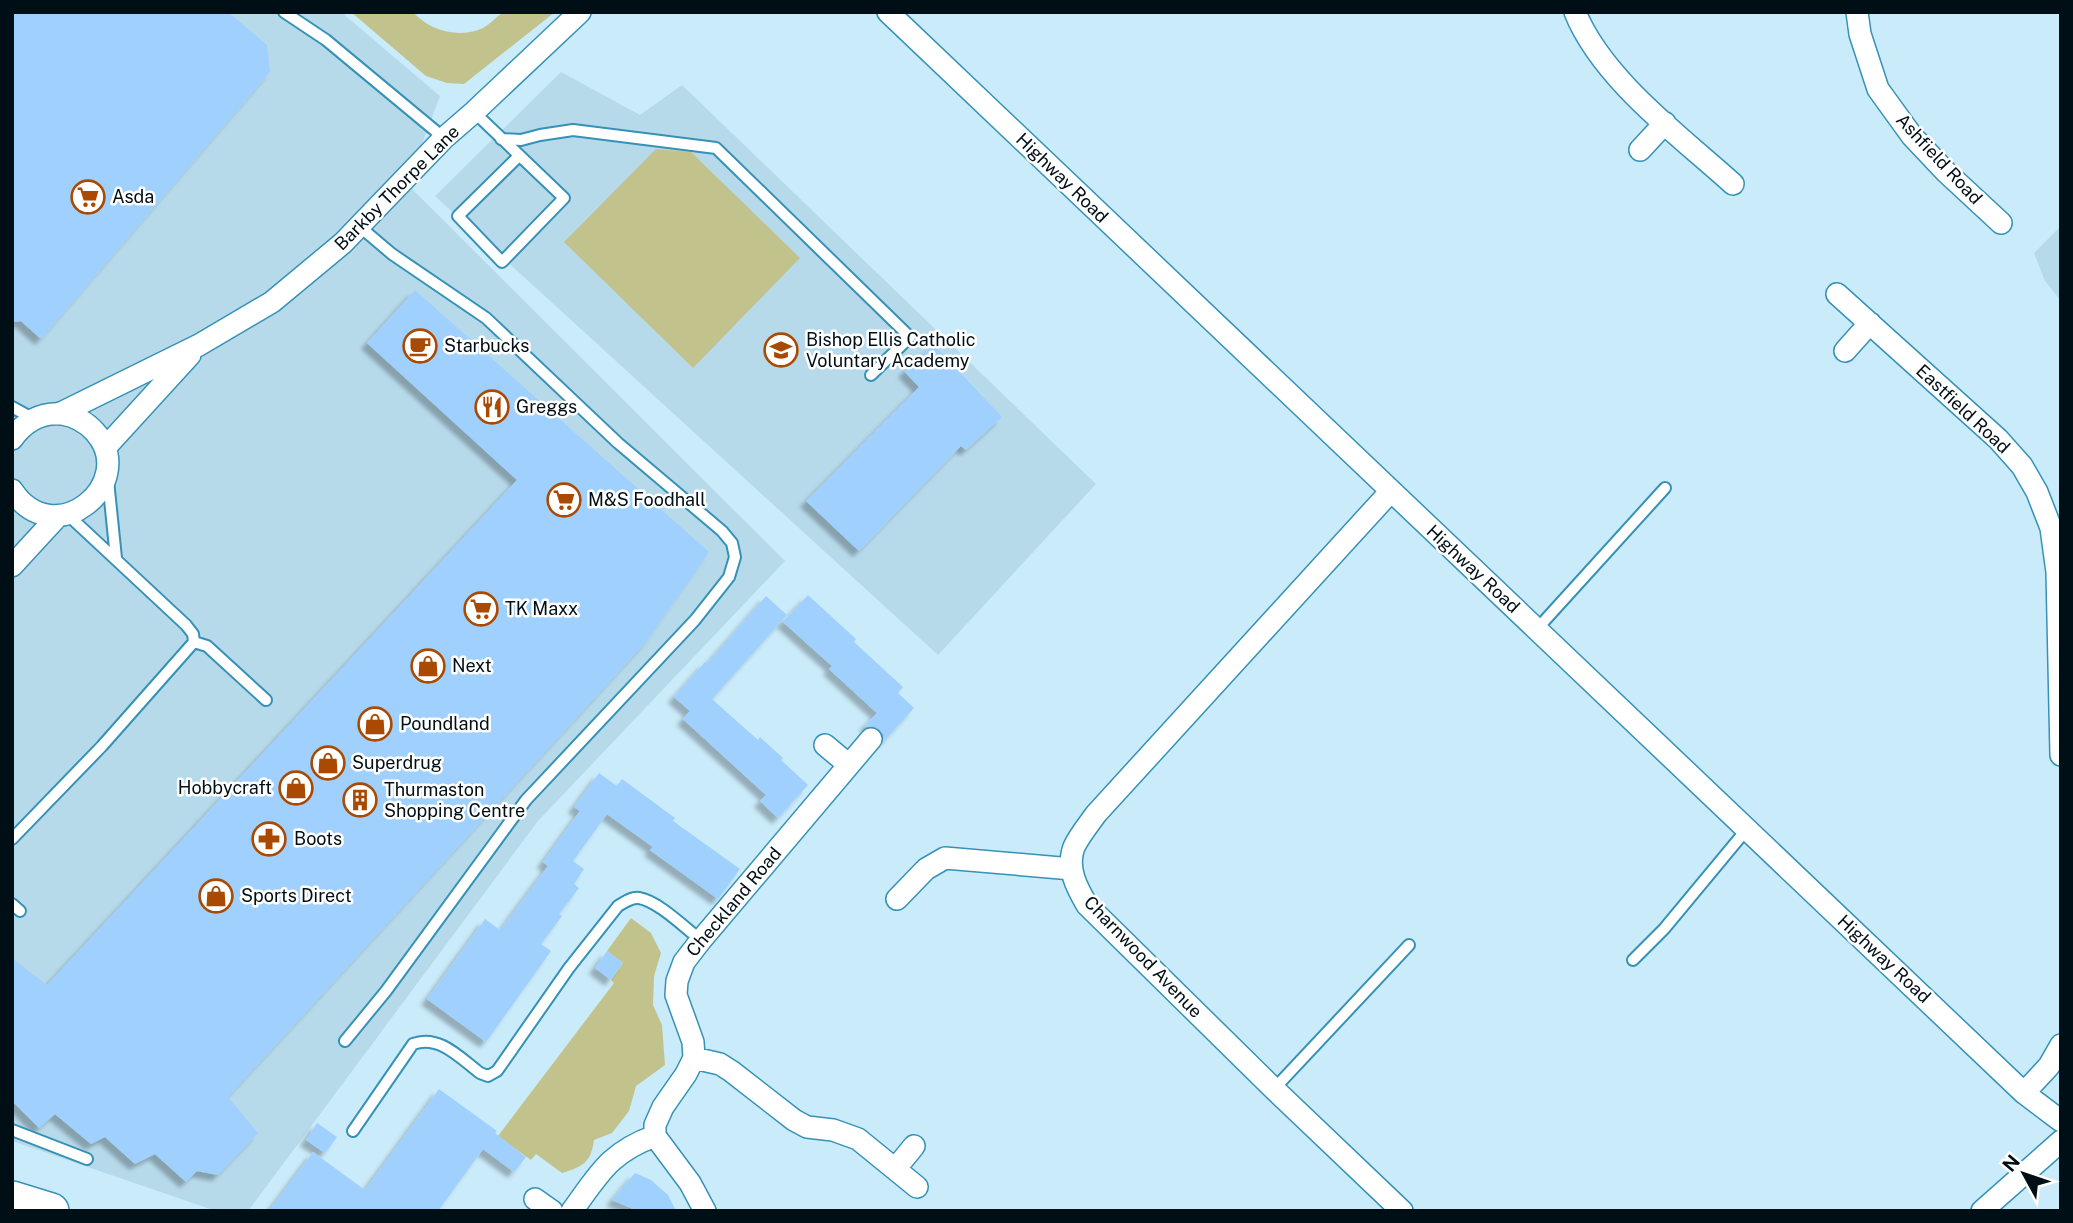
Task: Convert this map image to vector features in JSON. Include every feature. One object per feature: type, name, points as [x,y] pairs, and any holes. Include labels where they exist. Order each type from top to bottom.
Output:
[{"type":"highway","points":[[12,1199],[51,1211]]},
{"type":"street","name":"Barkby Thorpe Lane","points":[[32,418],[59,414],[199,345],[272,302],[343,243],[444,138],[580,12]]},
{"type":"street","name":"Highway Road","points":[[888,12],[2024,1093],[2061,1121]]},
{"type":"street","points":[[1575,12],[1600,55],[1618,78],[1733,184]]},
{"type":"street","name":"Ashfield Road","points":[[1857,12],[1860,33],[1878,89],[1912,136],[2001,223]]},
{"type":"street","points":[[1640,150],[1665,123]]},
{"type":"street","name":"Eastfield Road","points":[[1837,294],[1998,439],[2022,466],[2037,492],[2051,528],[2057,572],[2061,755]]},
{"type":"street","points":[[1845,351],[1870,323]]},
{"type":"street","name":"Barkby Thorpe Lane","points":[[105,448],[199,345]]},
{"type":"street","points":[[12,566],[63,515],[92,501],[102,487],[107,471],[105,448],[98,435],[74,416],[59,414]]},
{"type":"street","points":[[12,439],[32,418]]},
{"type":"street","points":[[12,490],[30,509],[44,514],[63,515]]},
{"type":"street","points":[[897,899],[926,870],[945,858],[1072,869],[1074,847],[1096,814],[1391,491]]},
{"type":"street","name":"Checkland Road","points":[[694,1058],[693,1042],[676,995],[677,981],[684,962],[871,739]]},
{"type":"street","points":[[825,745],[849,765]]},
{"type":"street","name":"Charnwood Avenue","points":[[1072,869],[1076,885],[1087,905],[1402,1211]]},
{"type":"street","points":[[2024,1093],[2049,1066],[2061,1045]]},
{"type":"street","points":[[705,1211],[690,1183],[655,1136],[655,1125],[663,1107],[687,1074],[694,1058],[708,1060],[731,1071],[807,1127],[833,1130],[858,1139],[917,1187]]},
{"type":"street","points":[[572,1211],[620,1152],[655,1136]]},
{"type":"street","points":[[1982,1211],[2061,1141]]},
{"type":"street","points":[[896,1168],[914,1146]]},
{"type":"lane","points":[[284,12],[326,40],[444,138]]},
{"type":"lane","points":[[474,112],[564,198],[502,262],[458,216],[519,156]]},
{"type":"lane","points":[[501,139],[521,141],[573,130],[716,148],[910,337],[871,375]]},
{"type":"lane","points":[[345,1041],[386,991],[526,800],[695,621],[729,577],[735,557],[732,542],[722,531],[618,443],[486,318],[392,254],[359,226]]},
{"type":"lane","points":[[12,407],[32,418]]},
{"type":"lane","points":[[107,471],[116,558]]},
{"type":"lane","points":[[1537,629],[1665,488]]},
{"type":"lane","points":[[12,839],[102,746],[194,642],[193,634],[186,625],[128,573],[116,558],[63,515]]},
{"type":"lane","points":[[194,642],[207,646],[266,700]]},
{"type":"lane","points":[[1633,960],[1664,929],[1747,829]]},
{"type":"lane","points":[[353,1131],[413,1044],[422,1041],[439,1042],[480,1073],[488,1076],[497,1071],[569,968],[618,906],[629,899],[638,898],[654,905],[701,940]]},
{"type":"lane","points":[[1274,1089],[1409,945]]},
{"type":"lane","points":[[12,1130],[87,1159]]},
{"type":"shaded area","name":"Thurmaston Shopping Centre","points":[[12,12],[341,12],[440,96],[407,184],[785,561],[538,821],[248,1211],[216,1211],[12,1141]]},
{"type":"shaded area","name":"Bishop Ellis Catholic Voluntary Academy","points":[[561,72],[640,115],[682,85],[1096,484],[938,655],[435,196]]},
{"type":"shaded area","points":[[2061,226],[2061,301],[2045,281],[2034,253]]},
{"type":"green space","points":[[351,12],[413,12],[436,28],[464,33],[483,28],[505,12],[555,12],[464,84],[447,83],[426,76]]},
{"type":"green space","points":[[656,149],[691,152],[800,258],[693,368],[564,242]]},
{"type":"green space","points":[[631,918],[651,933],[661,953],[654,976],[653,1005],[662,1025],[665,1065],[636,1086],[629,1111],[612,1133],[594,1140],[588,1159],[575,1169],[562,1173],[536,1154],[531,1160],[498,1136],[614,983],[611,980],[623,963],[607,951]]},
{"type":"building","name":"Asda","points":[[12,12],[228,12],[267,45],[270,72],[41,339],[21,321],[12,322]]},
{"type":"building","name":"Thurmaston Shopping Centre","points":[[415,290],[709,552],[646,642],[228,1097],[258,1133],[218,1175],[197,1171],[186,1182],[155,1154],[135,1164],[105,1137],[91,1144],[55,1114],[39,1128],[12,1101],[12,958],[47,985],[517,480],[367,343]]},
{"type":"building","points":[[934,345],[1002,417],[966,450],[961,446],[859,551],[806,501],[919,387],[904,371]]},
{"type":"building","points":[[808,595],[903,687],[898,693],[914,708],[884,741],[879,729],[873,726],[864,727],[877,713],[829,669],[832,666],[783,622]]},
{"type":"building","points":[[766,596],[787,615],[712,699],[758,740],[760,737],[808,785],[778,818],[760,801],[766,795],[683,719],[690,711],[674,697],[705,662],[707,664]]},
{"type":"building","points":[[599,773],[617,786],[622,779],[675,818],[673,821],[740,869],[718,899],[650,850],[653,847],[607,814],[573,861],[584,869],[574,884],[579,888],[541,944],[551,951],[486,1042],[427,999],[485,919],[500,930],[508,920],[548,866],[543,862],[580,811],[574,807]]},
{"type":"building","points":[[607,951],[623,963],[611,980],[595,968]]},
{"type":"building","points":[[439,1089],[497,1131],[495,1133],[526,1157],[514,1172],[483,1149],[438,1211],[269,1211],[313,1152],[365,1190]]},
{"type":"building","points":[[317,1123],[337,1137],[325,1153],[306,1140]]},
{"type":"building","points":[[635,1173],[651,1180],[668,1195],[676,1211],[638,1211],[612,1200]]},
{"type":"place","name":"Asda","points":[[88,197]]},
{"type":"place","name":"Starbucks","points":[[420,346]]},
{"type":"place","name":"Bishop Ellis Catholic Voluntary Academy","points":[[781,350]]},
{"type":"place","name":"Greggs","points":[[492,407]]},
{"type":"place","name":"M&S Foodhall","points":[[564,500]]},
{"type":"place","name":"TK Maxx","points":[[481,609]]},
{"type":"place","name":"Next","points":[[428,666]]},
{"type":"place","name":"Poundland","points":[[375,724]]},
{"type":"place","name":"Superdrug","points":[[328,763]]},
{"type":"place","name":"Hobbycraft","points":[[296,788]]},
{"type":"place","name":"Thurmaston Shopping Centre","points":[[360,800]]},
{"type":"place","name":"Boots","points":[[269,839]]},
{"type":"place","name":"Sports Direct","points":[[216,896]]}]
